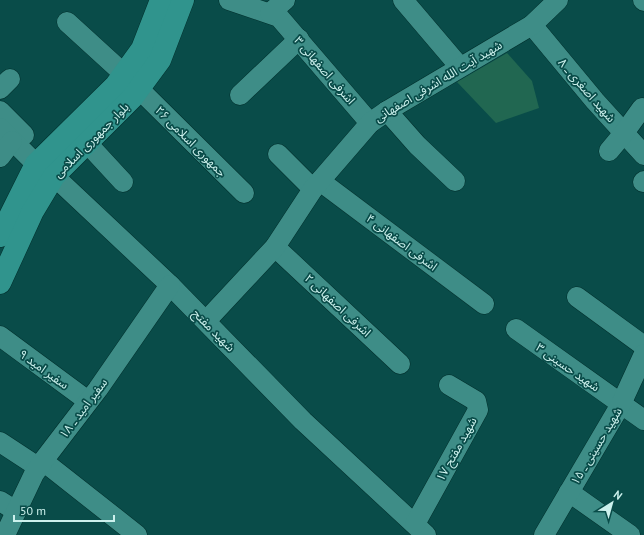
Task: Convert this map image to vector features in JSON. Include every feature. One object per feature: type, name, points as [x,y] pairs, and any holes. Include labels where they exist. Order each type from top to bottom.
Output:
[{"type":"main road","name":"بلوار جمهوری اسلامی","points":[[0,236],[40,159],[85,117],[116,84],[142,49],[161,0]]},
{"type":"main road","name":"بلوار جمهوری اسلامی","points":[[0,283],[33,211],[54,176],[132,98],[160,60],[183,0]]},
{"type":"street","points":[[229,0],[278,10]]},
{"type":"street","points":[[403,0],[460,67]]},
{"type":"street","name":"شهید آیت الله اشرفی اصفهانی","points":[[206,321],[275,247],[317,185],[370,123],[387,111],[532,24],[558,0]]},
{"type":"street","name":"اشرفی اصفهانی ۳","points":[[278,10],[299,40],[370,123]]},
{"type":"street","points":[[66,22],[124,74]]},
{"type":"street","name":"شهید اصغری ـ ۸","points":[[532,24],[595,100],[644,154]]},
{"type":"street","points":[[240,95],[299,40]]},
{"type":"street","name":"جمهوری اسلامی ۲۶","points":[[139,89],[244,193]]},
{"type":"street","points":[[609,151],[642,108]]},
{"type":"street","points":[[0,111],[40,159]]},
{"type":"street","points":[[387,111],[418,145],[455,181]]},
{"type":"street","points":[[0,157],[6,135]]},
{"type":"street","name":"شهید مفتح","points":[[6,135],[40,159],[54,176],[170,285],[304,421],[420,529]]},
{"type":"street","points":[[87,143],[123,182]]},
{"type":"street","name":"اشرفی اصفهانی ۴","points":[[278,154],[317,185],[484,304]]},
{"type":"street","name":"اشرفی اصفهانی ۲","points":[[275,247],[400,364]]},
{"type":"street","name":"سفیر امید ـ ۱۸","points":[[4,535],[8,506],[88,401],[170,285]]},
{"type":"street","points":[[577,297],[644,346]]},
{"type":"street","name":"شهید حسینی ۳","points":[[516,330],[644,420]]},
{"type":"street","name":"سفیر امید ۹","points":[[0,336],[88,401]]},
{"type":"street","name":"شهید حسینی ـ ۱۵","points":[[544,535],[621,404],[644,354]]},
{"type":"street","name":"شهید مفتح ۱۷","points":[[420,529],[478,410],[476,401],[449,385]]},
{"type":"street","points":[[0,442],[41,464],[137,535]]},
{"type":"street","points":[[569,492],[630,535]]},
{"type":"building","points":[[507,53],[532,81],[539,108],[496,123],[457,82]]}]
